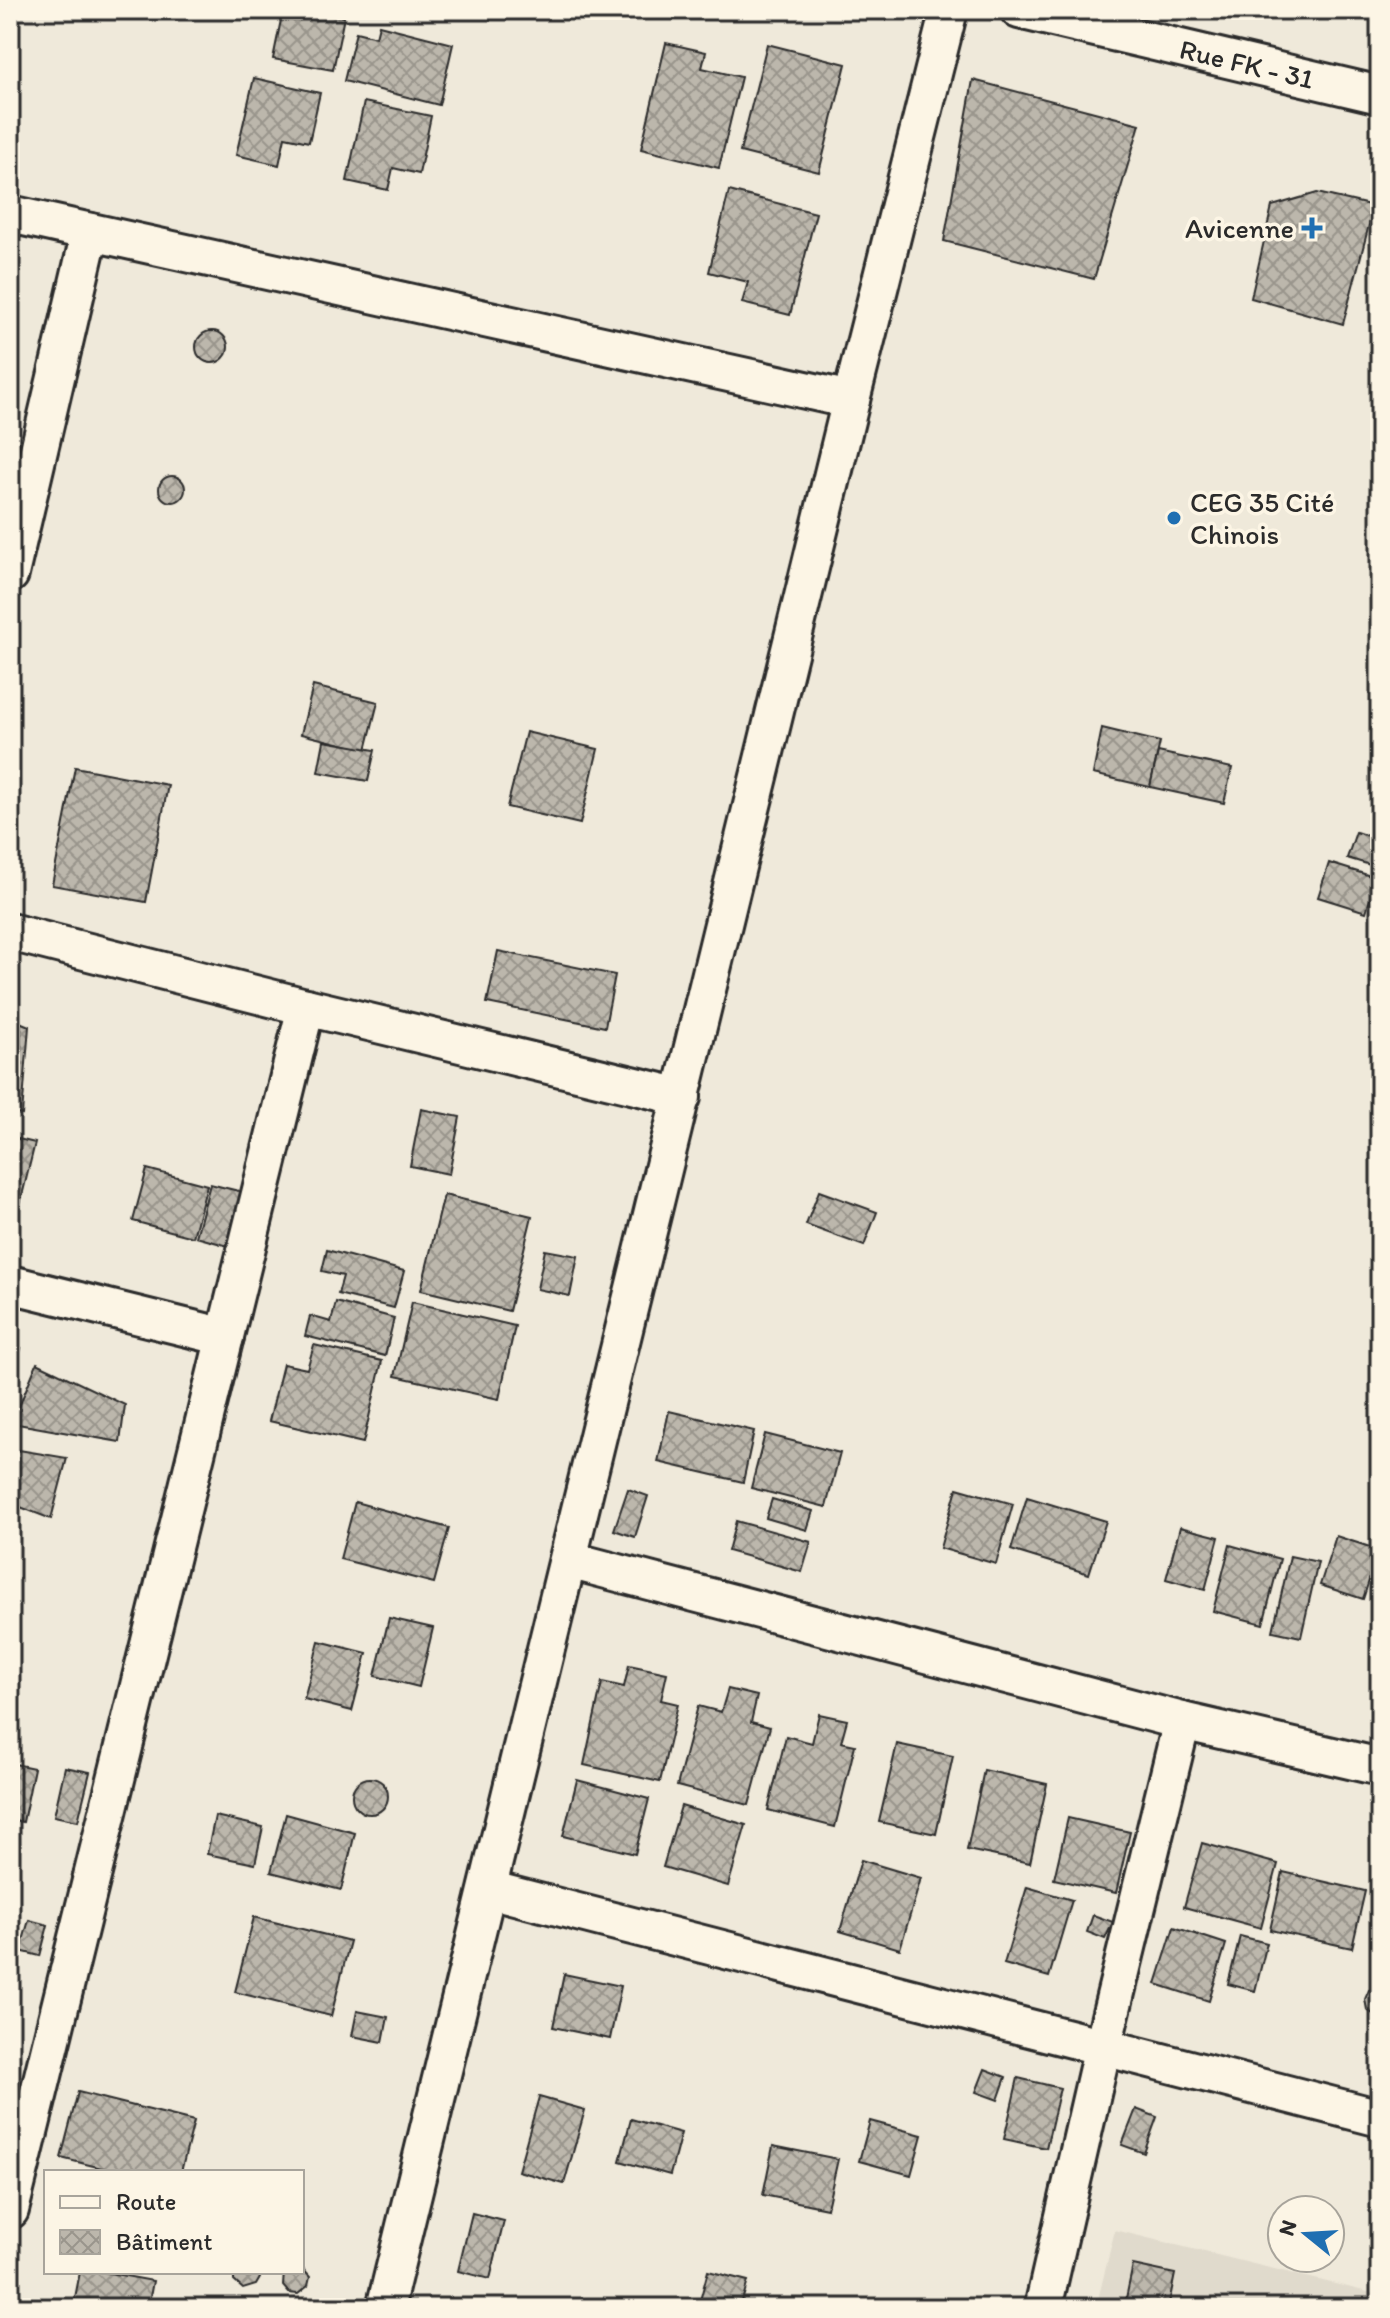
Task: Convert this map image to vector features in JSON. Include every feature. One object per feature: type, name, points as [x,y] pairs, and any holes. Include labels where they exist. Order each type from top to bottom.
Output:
[{"type":"street","points":[[385,2308],[949,10]]},
{"type":"street","name":"Rue FK - 31","points":[[1019,10],[1380,95]]},
{"type":"street","points":[[10,214],[851,400]]},
{"type":"street","points":[[10,574],[90,232]]},
{"type":"street","points":[[10,932],[682,1097]]},
{"type":"street","points":[[10,2210],[306,1007]]},
{"type":"street","points":[[10,1284],[225,1337]]},
{"type":"street","points":[[569,1560],[1182,1721],[1380,1767]]},
{"type":"street","points":[[1043,2308],[1182,1721]]},
{"type":"street","points":[[488,1889],[1380,2118]]},
{"type":"shaded area","points":[[1115,2230],[1266,2267],[1266,2274],[1294,2274],[1380,2295],[1380,2308],[1096,2308]]},
{"type":"building","points":[[283,10],[310,10],[344,17],[333,70],[273,59]]},
{"type":"building","points":[[379,25],[453,44],[439,105],[344,81],[356,32],[376,37]]},
{"type":"building","points":[[666,43],[706,52],[702,68],[741,77],[719,168],[641,149]]},
{"type":"building","points":[[767,44],[846,64],[819,172],[740,152]]},
{"type":"building","points":[[254,78],[320,93],[309,142],[285,137],[279,165],[236,155]]},
{"type":"building","points":[[973,80],[1140,124],[1094,279],[944,241]]},
{"type":"building","points":[[364,102],[431,116],[419,174],[393,168],[388,190],[347,181]]},
{"type":"building","points":[[729,191],[816,213],[790,315],[742,303],[748,282],[709,272]]},
{"type":"building","points":[[1317,193],[1374,206],[1343,324],[1251,298],[1272,206]]},
{"type":"building","points":[[212,331],[223,336],[228,347],[223,358],[212,363],[201,358],[196,347],[201,336]]},
{"type":"building","points":[[172,476],[181,480],[185,489],[181,498],[172,502],[163,498],[159,489],[163,480]]},
{"type":"building","points":[[313,686],[378,702],[366,750],[301,734]]},
{"type":"building","points":[[1102,728],[1160,742],[1150,787],[1093,774]]},
{"type":"building","points":[[526,732],[598,749],[580,824],[507,807]]},
{"type":"building","points":[[324,741],[375,750],[368,781],[318,772]]},
{"type":"building","points":[[1158,752],[1232,768],[1224,803],[1150,787]]},
{"type":"building","points":[[75,767],[168,785],[146,902],[52,885]]},
{"type":"building","points":[[1356,832],[1380,840],[1380,868],[1347,858]]},
{"type":"building","points":[[1329,863],[1377,878],[1366,912],[1318,897]]},
{"type":"building","points":[[498,951],[615,975],[605,1027],[487,1003]]},
{"type":"building","points":[[10,1018],[29,1026],[22,1115],[10,1113]]},
{"type":"building","points":[[421,1109],[460,1117],[449,1174],[410,1166]]},
{"type":"building","points":[[10,1137],[35,1143],[20,1204],[10,1202]]},
{"type":"building","points":[[147,1169],[207,1185],[193,1237],[133,1221]]},
{"type":"building","points":[[210,1184],[247,1193],[232,1247],[196,1237]]},
{"type":"building","points":[[819,1191],[877,1212],[864,1246],[806,1225]]},
{"type":"building","points":[[444,1195],[532,1216],[509,1311],[421,1290]]},
{"type":"building","points":[[327,1250],[404,1271],[394,1308],[338,1294],[343,1276],[322,1271]]},
{"type":"building","points":[[545,1250],[578,1256],[570,1296],[537,1289]]},
{"type":"building","points":[[336,1302],[394,1318],[385,1356],[305,1336],[310,1316],[331,1322]]},
{"type":"building","points":[[412,1302],[515,1326],[499,1399],[395,1376]]},
{"type":"building","points":[[10,1345],[21,1348],[10,1394]]},
{"type":"building","points":[[314,1345],[382,1361],[363,1443],[269,1421],[283,1364],[307,1369]]},
{"type":"building","points":[[37,1363],[125,1405],[120,1442],[12,1423]]},
{"type":"building","points":[[669,1411],[754,1431],[743,1482],[658,1462]]},
{"type":"building","points":[[765,1434],[840,1453],[826,1507],[751,1488]]},
{"type":"building","points":[[13,1449],[67,1458],[51,1519],[10,1503]]},
{"type":"building","points":[[957,1488],[1013,1504],[996,1564],[940,1548]]},
{"type":"building","points":[[628,1489],[648,1496],[635,1537],[614,1530]]},
{"type":"building","points":[[1027,1497],[1106,1521],[1089,1574],[1011,1550]]},
{"type":"building","points":[[772,1499],[813,1511],[807,1530],[766,1518]]},
{"type":"building","points":[[355,1502],[449,1528],[434,1583],[340,1559]]},
{"type":"building","points":[[736,1521],[811,1542],[802,1572],[728,1551]]},
{"type":"building","points":[[1180,1527],[1219,1537],[1205,1590],[1166,1579]]},
{"type":"building","points":[[1336,1536],[1379,1550],[1363,1599],[1320,1585]]},
{"type":"building","points":[[1230,1545],[1280,1559],[1263,1624],[1213,1611]]},
{"type":"building","points":[[1290,1556],[1318,1562],[1301,1637],[1273,1631]]},
{"type":"building","points":[[389,1618],[433,1628],[419,1687],[375,1676]]},
{"type":"building","points":[[319,1641],[367,1653],[352,1711],[304,1699]]},
{"type":"building","points":[[629,1665],[667,1673],[661,1700],[678,1704],[660,1782],[584,1765],[602,1682],[624,1687]]},
{"type":"building","points":[[1380,1669],[1380,1709],[1371,1707]]},
{"type":"building","points":[[728,1689],[757,1696],[751,1722],[770,1727],[749,1805],[677,1786],[698,1706],[721,1712]]},
{"type":"building","points":[[819,1714],[847,1720],[841,1742],[855,1745],[835,1827],[768,1810],[786,1736],[812,1743]]},
{"type":"building","points":[[897,1744],[953,1756],[936,1834],[879,1822]]},
{"type":"building","points":[[10,1763],[34,1768],[23,1822],[10,1819]]},
{"type":"building","points":[[65,1767],[90,1772],[78,1821],[54,1816]]},
{"type":"building","points":[[984,1770],[1047,1784],[1030,1863],[967,1850]]},
{"type":"building","points":[[370,1778],[383,1783],[388,1796],[383,1809],[370,1814],[357,1809],[352,1796],[357,1783]]},
{"type":"building","points":[[577,1780],[649,1799],[635,1854],[563,1836]]},
{"type":"building","points":[[681,1806],[746,1825],[728,1886],[663,1867]]},
{"type":"building","points":[[286,1814],[355,1833],[341,1890],[271,1872]]},
{"type":"building","points":[[215,1816],[263,1827],[255,1864],[207,1854]]},
{"type":"building","points":[[1068,1818],[1130,1832],[1116,1893],[1054,1879]]},
{"type":"building","points":[[1202,1843],[1278,1864],[1261,1928],[1184,1907]]},
{"type":"building","points":[[861,1860],[921,1878],[900,1949],[840,1931]]},
{"type":"building","points":[[1283,1872],[1365,1891],[1352,1948],[1270,1930]]},
{"type":"building","points":[[1027,1887],[1072,1900],[1049,1977],[1004,1964]]},
{"type":"building","points":[[1093,1915],[1113,1922],[1105,1939],[1087,1932]]},
{"type":"building","points":[[254,1917],[350,1941],[331,2016],[235,1992]]},
{"type":"building","points":[[29,1920],[48,1925],[40,1956],[20,1951]]},
{"type":"building","points":[[1174,1927],[1226,1944],[1209,2001],[1156,1984]]},
{"type":"building","points":[[1240,1936],[1267,1943],[1255,1991],[1228,1984]]},
{"type":"building","points":[[564,1974],[621,1986],[610,2039],[553,2027]]},
{"type":"building","points":[[1378,1986],[1380,2016],[1376,2016],[1367,2010],[1365,1999],[1369,1990]]},
{"type":"building","points":[[357,2011],[388,2017],[383,2042],[352,2036]]},
{"type":"building","points":[[985,2069],[1006,2077],[998,2100],[976,2092]]},
{"type":"building","points":[[1018,2078],[1060,2088],[1046,2148],[1004,2139]]},
{"type":"building","points":[[78,2092],[194,2121],[182,2170],[110,2170],[61,2158]]},
{"type":"building","points":[[539,2097],[585,2110],[564,2184],[518,2171]]},
{"type":"building","points":[[1136,2109],[1157,2117],[1144,2153],[1122,2145]]},
{"type":"building","points":[[631,2119],[681,2133],[670,2175],[620,2161]]},
{"type":"building","points":[[870,2121],[922,2135],[911,2175],[859,2161]]},
{"type":"building","points":[[773,2146],[838,2159],[827,2208],[763,2195]]},
{"type":"building","points":[[472,2213],[504,2221],[490,2279],[458,2271]]},
{"type":"building","points":[[1133,2265],[1175,2274],[1168,2308],[1124,2308]]},
{"type":"building","points":[[304,2270],[310,2277],[308,2286],[298,2294],[289,2293],[283,2286],[284,2274],[304,2274]]},
{"type":"building","points":[[708,2271],[748,2281],[740,2308],[698,2308]]},
{"type":"building","points":[[80,2274],[115,2274],[153,2281],[148,2308],[73,2308]]},
{"type":"building","points":[[234,2274],[259,2274],[256,2285],[243,2289],[234,2281]]},
{"type":"place","name":"Avicenne","points":[[1312,228]]},
{"type":"place","name":"CEG 35 Cité Chinois","points":[[1174,518]]}]
